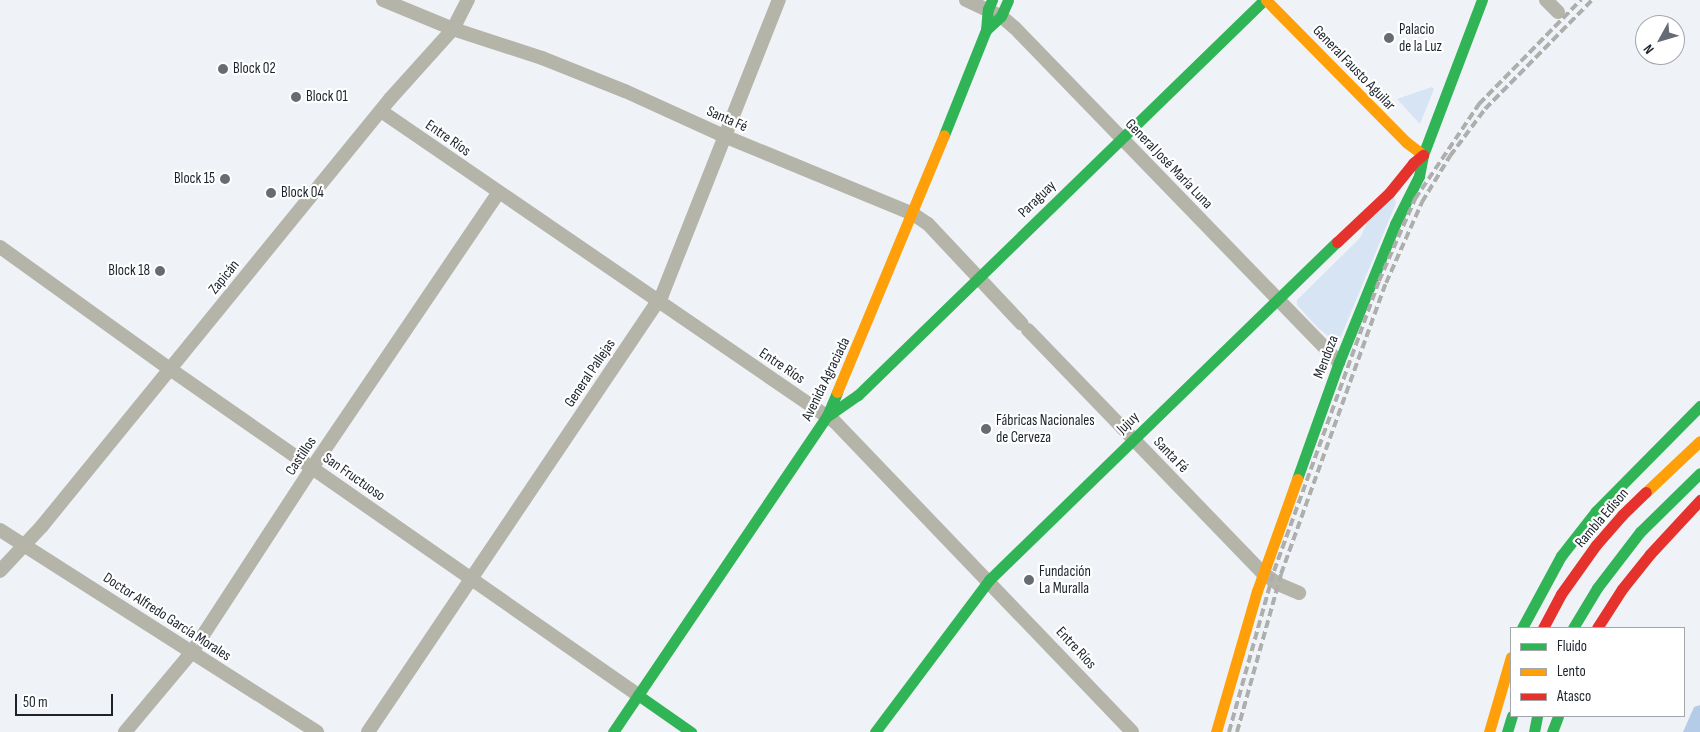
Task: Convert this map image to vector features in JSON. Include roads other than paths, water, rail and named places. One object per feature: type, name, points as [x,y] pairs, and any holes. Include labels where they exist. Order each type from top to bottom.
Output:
[{"type":"street","name":"Santa Fé","points":[[383,0],[453,29],[542,58],[625,91],[724,136],[913,214],[928,224],[977,278],[1264,573],[1278,584],[1299,593]]},
{"type":"street","name":"Zapicán","points":[[0,571],[25,545],[381,111],[453,29],[468,0]]},
{"type":"street","name":"General Pallejas","points":[[368,732],[658,302],[779,0]]},
{"type":"street","name":"General José María Luna","points":[[966,0],[990,5],[1339,362]]},
{"type":"street","name":"Avenida Agraciada","points":[[986,30],[1001,16],[1008,0]]},
{"type":"street","name":"Paraguay","points":[[828,416],[858,395],[1265,0]]},
{"type":"street","name":"General Fausto Aguilar","points":[[1265,0],[1406,142],[1423,155]]},
{"type":"street","name":"Mendoza","points":[[1216,732],[1264,573],[1339,362],[1392,232],[1419,176],[1423,155],[1482,0]]},
{"type":"street","points":[[1546,0],[1558,12]]},
{"type":"street","name":"Avenida Agraciada","points":[[613,732],[828,416],[913,214],[986,30],[990,5]]},
{"type":"street","name":"Entre Ríos","points":[[381,111],[498,193],[828,416],[989,580],[1132,732]]},
{"type":"street","name":"Jujuy","points":[[875,732],[989,580],[1276,298],[1389,193],[1413,163],[1423,155]]},
{"type":"street","name":"Castillos","points":[[125,732],[192,652],[312,468],[498,193]]},
{"type":"street","name":"San Fructuoso","points":[[0,247],[170,369],[691,732]]},
{"type":"street","points":[[1522,627],[1538,595],[1561,556],[1596,511],[1700,406]]},
{"type":"street","name":"Rambla Edison","points":[[1544,627],[1562,594],[1596,545],[1622,515],[1700,440]]},
{"type":"street","points":[[1574,627],[1608,572],[1640,532],[1700,473]]},
{"type":"street","points":[[1598,627],[1622,589],[1650,554],[1700,500]]},
{"type":"street","name":"Doctor Alfredo García Morales","points":[[0,530],[317,732]]},
{"type":"street","points":[[1489,732],[1510,660]]},
{"type":"street","points":[[1507,732],[1512,717]]},
{"type":"street","points":[[1534,732],[1537,717]]},
{"type":"street","points":[[1552,732],[1558,717]]},
{"type":"water","points":[[1700,705],[1700,732],[1683,732],[1694,707]]},
{"type":"railway","points":[[1229,732],[1274,571],[1379,281],[1415,199],[1479,104],[1581,0]]},
{"type":"railway","points":[[1237,732],[1281,574],[1386,283],[1422,202],[1450,156],[1485,109],[1592,0]]},
{"type":"place","name":"Palacio de la Luz","points":[[1389,38]]},
{"type":"place","name":"Block 02","points":[[223,69]]},
{"type":"place","name":"Block 01","points":[[296,97]]},
{"type":"place","name":"Block 15","points":[[225,179]]},
{"type":"place","name":"Block 04","points":[[271,193]]},
{"type":"place","name":"Block 18","points":[[160,271]]},
{"type":"place","name":"Fábricas Nacionales de Cerveza","points":[[986,429]]},
{"type":"place","name":"Fundación La Muralla","points":[[1029,580]]}]
